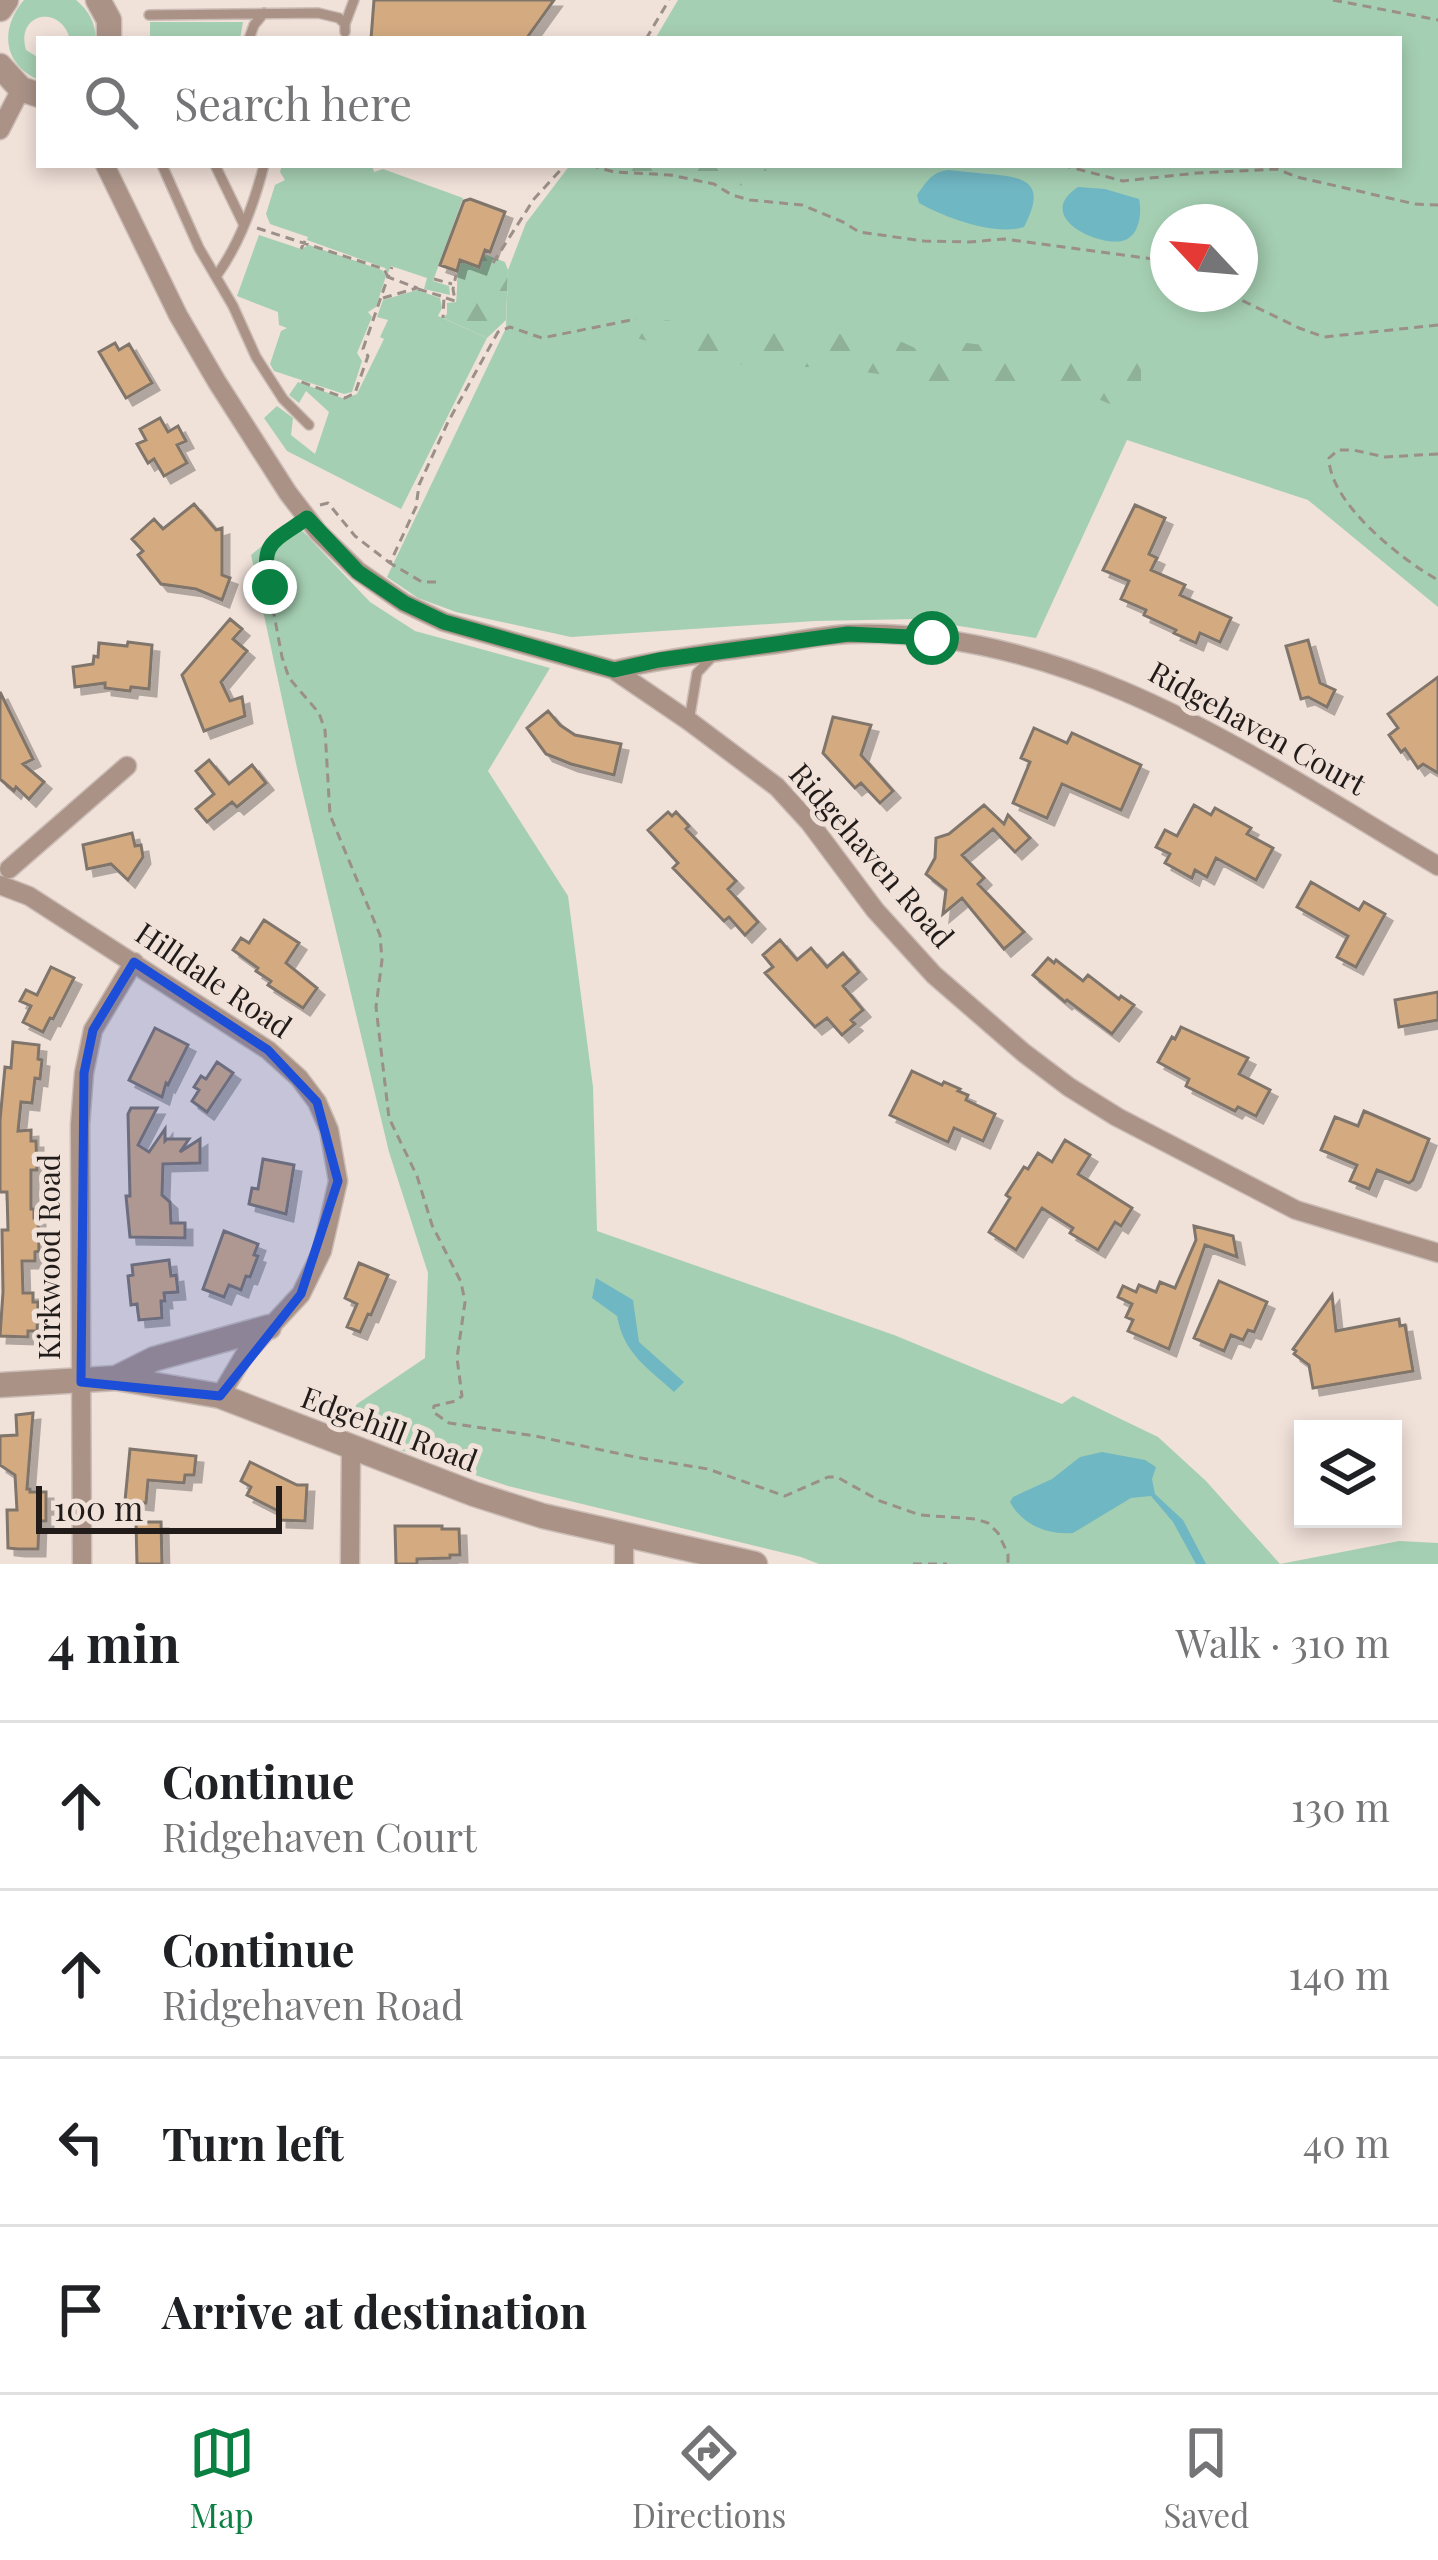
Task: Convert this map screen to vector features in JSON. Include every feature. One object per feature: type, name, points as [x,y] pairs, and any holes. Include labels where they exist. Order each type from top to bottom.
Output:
[{"type":"street","points":[[0,9],[6,0]]},
{"type":"street","points":[[98,0],[109,20],[110,36]]},
{"type":"street","points":[[0,66],[30,92],[0,130]]},
{"type":"street","name":"Ridgehaven Road","points":[[106,168],[178,315],[229,401],[307,518],[358,572],[404,603],[444,622],[614,670],[689,722],[777,787],[875,910],[934,974],[1069,1087],[1296,1210],[1438,1253]]},
{"type":"street","name":"Ridgehaven Court","points":[[614,670],[848,634],[932,638],[1022,654],[1080,673],[1213,732],[1438,866]]},
{"type":"street","points":[[3,870],[127,766]]},
{"type":"street","name":"Hilldale Road","points":[[3,870],[28,896],[268,1050],[299,1078],[329,1130],[338,1181],[322,1251],[301,1294],[244,1354],[220,1396]]},
{"type":"street","name":"Kirkwood Road","points":[[82,1564],[80,1125],[84,1073],[93,1030],[134,962]]},
{"type":"street","points":[[116,1378],[154,1359],[269,1327]]},
{"type":"street","name":"Edgehill Road","points":[[0,1385],[116,1378],[220,1396],[351,1449],[543,1516],[755,1564]]},
{"type":"street","points":[[350,1564],[351,1449]]},
{"type":"street","points":[[624,1564],[625,1533]]},
{"type":"lane","points":[[149,15],[318,13],[340,18],[345,28],[354,0]]},
{"type":"lane","points":[[250,36],[264,14]]},
{"type":"lane","points":[[163,168],[256,357],[283,399],[309,424]]},
{"type":"lane","points":[[216,168],[244,225]]},
{"type":"lane","points":[[217,275],[244,225],[263,168]]},
{"type":"lane","points":[[689,722],[698,673],[708,658],[723,651]]},
{"type":"path","points":[[648,36],[669,0]]},
{"type":"path","points":[[1333,0],[1438,20]]},
{"type":"path","points":[[494,263],[534,199],[562,168]]},
{"type":"path","points":[[600,168],[670,175],[714,184],[750,200],[802,205],[860,232],[924,242],[1004,239],[1150,259]]},
{"type":"path","points":[[1073,168],[1123,181],[1277,169],[1415,204],[1438,205]]},
{"type":"path","points":[[244,225],[384,269],[388,278],[455,301],[456,275]]},
{"type":"path","points":[[299,381],[345,398],[355,393],[368,356],[363,349],[392,266]]},
{"type":"path","points":[[434,279],[454,284]]},
{"type":"path","points":[[381,298],[417,288]]},
{"type":"path","points":[[442,318],[444,297]]},
{"type":"path","points":[[1258,308],[1324,338],[1438,325]]},
{"type":"path","points":[[390,563],[448,422],[498,332],[510,327],[542,338],[636,319]]},
{"type":"path","points":[[1438,454],[1385,458],[1338,450],[1328,465],[1336,484],[1379,538],[1438,580]]},
{"type":"path","points":[[436,582],[422,582],[390,563],[355,536],[328,502],[315,507],[277,540],[264,561],[282,657],[290,678],[320,713],[325,730],[330,814],[380,935],[376,1006],[389,1118],[461,1282],[465,1302],[457,1358],[463,1396],[434,1406],[433,1412],[449,1423],[708,1468],[785,1496],[838,1477],[880,1502],[920,1515],[988,1523],[998,1533],[1009,1564]]},
{"type":"path","points":[[913,1564],[947,1564]]},
{"type":"highlighted area","points":[[134,962],[268,1050],[317,1102],[338,1181],[301,1294],[220,1396],[81,1382],[84,1073],[93,1030]]},
{"type":"green space","points":[[24,0],[76,0],[90,17],[96,36],[69,36],[49,17],[33,21],[24,37],[26,50],[36,56],[36,78],[12,55],[8,33]]},
{"type":"green space","points":[[678,0],[1438,0],[1438,607],[1308,500],[1127,440],[1036,638],[915,619],[571,637],[456,612],[418,598],[387,577],[506,328],[508,270],[526,223],[568,168],[1402,168],[1402,36],[657,36]]},
{"type":"green space","points":[[150,22],[243,22],[241,36],[150,36]]},
{"type":"green space","points":[[281,168],[383,169],[463,198],[433,281],[449,286],[450,295],[424,289],[427,278],[391,266],[388,273],[270,224],[266,214],[275,185],[285,180]]},
{"type":"green space","points":[[607,168],[765,168],[771,180],[710,191],[669,181],[612,176]]},
{"type":"green space","points":[[259,235],[301,249],[309,245],[382,270],[386,276],[376,307],[368,312],[372,317],[357,353],[362,361],[352,392],[344,394],[274,371],[270,364],[281,331],[287,328],[279,325],[278,312],[237,296]]},
{"type":"green space","points":[[484,254],[505,262],[508,270],[506,320],[487,338],[443,318],[447,303],[456,302],[460,260],[478,267]]},
{"type":"green space","points":[[417,290],[440,298],[438,316],[487,338],[401,509],[287,451],[264,418],[277,406],[293,418],[291,435],[315,454],[329,412],[306,391],[299,403],[289,395],[298,382],[345,399],[357,394],[384,339],[380,337],[388,320],[377,317],[383,300]]},
{"type":"green space","points":[[643,318],[902,342],[930,355],[967,343],[1021,350],[1039,371],[998,391],[836,368],[745,365],[676,353],[632,337]]},
{"type":"green space","points":[[1066,351],[1124,353],[1141,364],[1141,388],[1127,409],[1051,380],[1066,372],[1057,355]]},
{"type":"green space","points":[[293,521],[370,602],[415,631],[550,668],[488,771],[568,896],[593,1087],[597,1231],[894,1335],[1062,1404],[1073,1396],[1158,1437],[1206,1481],[1280,1564],[819,1564],[508,1486],[343,1427],[357,1404],[425,1358],[428,1273],[389,1152],[251,555]]},
{"type":"green space","points":[[1399,1541],[1438,1543],[1438,1564],[1280,1564]]},
{"type":"water","points":[[948,170],[1023,180],[1034,201],[1024,227],[985,227],[919,203],[917,195],[926,182]]},
{"type":"water","points":[[1078,187],[1139,199],[1134,233],[1115,242],[1076,228],[1063,210]]},
{"type":"water","points":[[596,1278],[633,1300],[639,1342],[684,1382],[674,1392],[631,1350],[617,1316],[592,1298]]},
{"type":"water","points":[[1102,1452],[1145,1460],[1156,1467],[1155,1494],[1183,1520],[1206,1564],[1196,1564],[1173,1522],[1151,1496],[1131,1498],[1073,1533],[1037,1527],[1010,1502],[1080,1457]]},
{"type":"building","points":[[374,0],[554,0],[528,36],[371,36]]},
{"type":"building","points":[[464,201],[505,212],[479,267],[460,260],[457,271],[440,265]]},
{"type":"building","points":[[115,343],[119,350],[129,344],[152,383],[126,398],[99,352]]},
{"type":"building","points":[[160,418],[168,432],[178,426],[186,441],[177,445],[187,463],[164,476],[154,459],[148,463],[137,444],[146,440],[140,429]]},
{"type":"building","points":[[194,504],[216,530],[222,528],[222,575],[230,578],[222,600],[196,589],[161,584],[138,555],[143,551],[132,539],[154,519],[163,529]]},
{"type":"building","points":[[1135,505],[1165,518],[1149,554],[1157,558],[1151,570],[1185,585],[1180,595],[1231,618],[1220,642],[1200,633],[1196,643],[1144,615],[1146,610],[1121,599],[1129,581],[1103,570]]},
{"type":"building","points":[[230,619],[242,629],[233,639],[247,651],[221,682],[230,701],[242,697],[245,716],[204,731],[182,675]]},
{"type":"building","points":[[1308,640],[1320,683],[1335,690],[1327,707],[1308,697],[1301,699],[1286,646]]},
{"type":"building","points":[[128,642],[152,645],[149,689],[105,688],[105,683],[75,687],[73,667],[93,664],[99,643],[127,646]]},
{"type":"building","points":[[1438,677],[1438,773],[1423,764],[1418,768],[1405,749],[1401,752],[1389,735],[1398,728],[1388,714]]},
{"type":"building","points":[[0,692],[33,759],[23,764],[44,782],[29,799],[0,779]]},
{"type":"building","points":[[548,711],[575,735],[621,744],[614,775],[546,754],[527,728]]},
{"type":"building","points":[[833,717],[871,725],[861,755],[893,791],[880,803],[861,783],[855,788],[823,753]]},
{"type":"building","points":[[1034,728],[1067,743],[1072,733],[1141,765],[1121,810],[1062,784],[1047,818],[1013,803],[1030,762],[1021,758]]},
{"type":"building","points":[[209,760],[229,784],[252,765],[266,783],[237,807],[232,802],[207,822],[196,809],[214,794],[196,771]]},
{"type":"building","points":[[984,805],[1004,824],[1008,815],[1030,838],[1015,852],[993,829],[962,855],[984,878],[978,884],[1024,932],[1004,949],[962,898],[943,914],[946,890],[926,874],[935,858],[936,838],[949,834]]},
{"type":"building","points":[[1194,805],[1211,815],[1215,808],[1251,828],[1247,834],[1273,848],[1256,880],[1216,858],[1207,877],[1195,870],[1192,878],[1165,863],[1170,854],[1156,847],[1165,830],[1177,836]]},
{"type":"building","points":[[668,812],[672,816],[676,812],[689,826],[686,829],[736,881],[728,889],[758,922],[745,935],[729,917],[724,921],[673,868],[678,863],[648,830]]},
{"type":"building","points":[[132,833],[143,857],[128,880],[111,864],[87,869],[83,845]]},
{"type":"building","points":[[1311,882],[1359,910],[1364,902],[1385,914],[1356,967],[1337,957],[1348,936],[1297,907]]},
{"type":"building","points":[[264,920],[299,943],[286,963],[317,988],[303,1008],[268,985],[271,981],[258,968],[233,950],[241,938],[249,943]]},
{"type":"building","points":[[780,940],[797,960],[811,948],[827,967],[843,953],[859,972],[843,986],[863,1010],[842,1035],[827,1018],[815,1027],[765,973],[773,967],[763,955]]},
{"type":"building","points":[[1048,958],[1083,981],[1088,975],[1134,1005],[1112,1034],[1033,975]]},
{"type":"building","points":[[51,967],[74,978],[43,1032],[23,1022],[31,1006],[20,1001],[26,990],[37,995]]},
{"type":"building","points":[[1438,992],[1438,1020],[1399,1027],[1395,1000]]},
{"type":"building","points":[[1181,1027],[1248,1058],[1239,1074],[1270,1090],[1256,1116],[1238,1107],[1235,1111],[1186,1086],[1189,1079],[1158,1062]]},
{"type":"building","points":[[155,1028],[188,1045],[162,1097],[129,1080]]},
{"type":"building","points":[[13,1042],[39,1045],[38,1059],[42,1060],[32,1103],[21,1102],[18,1131],[31,1130],[31,1141],[36,1141],[31,1209],[38,1218],[39,1251],[35,1261],[22,1261],[23,1293],[33,1293],[33,1302],[38,1302],[37,1331],[28,1331],[28,1337],[0,1336],[2,1230],[8,1230],[7,1192],[0,1192],[0,1120],[5,1067],[11,1068]]},
{"type":"building","points":[[217,1062],[233,1073],[207,1112],[192,1101],[199,1090],[194,1087]]},
{"type":"building","points":[[912,1071],[960,1089],[968,1095],[966,1100],[995,1114],[983,1141],[954,1128],[948,1142],[890,1115]]},
{"type":"building","points":[[131,1108],[157,1108],[138,1145],[149,1152],[165,1129],[165,1141],[189,1139],[180,1152],[200,1139],[200,1163],[163,1164],[162,1195],[170,1202],[171,1223],[185,1223],[185,1238],[130,1237],[126,1196],[130,1196]]},
{"type":"building","points":[[1364,1111],[1429,1139],[1409,1183],[1377,1170],[1369,1189],[1350,1181],[1357,1165],[1321,1150],[1335,1117],[1358,1126]]},
{"type":"building","points":[[1065,1140],[1090,1155],[1078,1174],[1132,1208],[1121,1226],[1115,1222],[1098,1250],[1042,1208],[1016,1250],[989,1232],[1024,1167],[1028,1169],[1038,1153],[1052,1162]]},
{"type":"building","points":[[263,1159],[294,1165],[286,1214],[249,1204],[252,1188],[258,1189]]},
{"type":"building","points":[[1194,1226],[1233,1236],[1237,1257],[1205,1245],[1169,1349],[1128,1331],[1133,1320],[1126,1317],[1132,1304],[1118,1297],[1123,1286],[1136,1292],[1139,1285],[1156,1292],[1160,1282],[1175,1288],[1196,1240]]},
{"type":"building","points":[[224,1231],[258,1244],[254,1255],[258,1256],[241,1290],[229,1285],[224,1297],[203,1289]]},
{"type":"building","points":[[169,1260],[178,1292],[164,1293],[162,1318],[139,1320],[137,1304],[131,1305],[128,1276],[133,1275],[132,1265]]},
{"type":"building","points":[[359,1263],[388,1275],[360,1332],[347,1327],[357,1304],[345,1298]]},
{"type":"building","points":[[1219,1281],[1267,1302],[1254,1332],[1248,1330],[1243,1340],[1231,1335],[1224,1351],[1194,1338]]},
{"type":"building","points":[[1332,1295],[1336,1331],[1399,1319],[1400,1326],[1405,1325],[1413,1371],[1313,1388],[1309,1365],[1293,1349]]},
{"type":"building","points":[[33,1413],[27,1489],[46,1492],[46,1521],[39,1521],[38,1549],[8,1548],[7,1510],[17,1510],[15,1475],[0,1465],[0,1436],[17,1435],[16,1415]]},
{"type":"building","points":[[130,1449],[196,1456],[194,1475],[185,1475],[184,1483],[148,1480],[146,1503],[125,1501]]},
{"type":"building","points":[[250,1462],[297,1485],[307,1485],[305,1521],[280,1520],[280,1512],[247,1495],[251,1487],[241,1481]]},
{"type":"building","points":[[136,1522],[161,1522],[162,1564],[137,1564]]},
{"type":"building","points":[[395,1526],[459,1529],[460,1555],[396,1564]]},
{"type":"route","points":[[270,587],[266,552],[307,518],[358,572],[404,603],[444,622],[614,670],[848,634],[932,638]]}]
